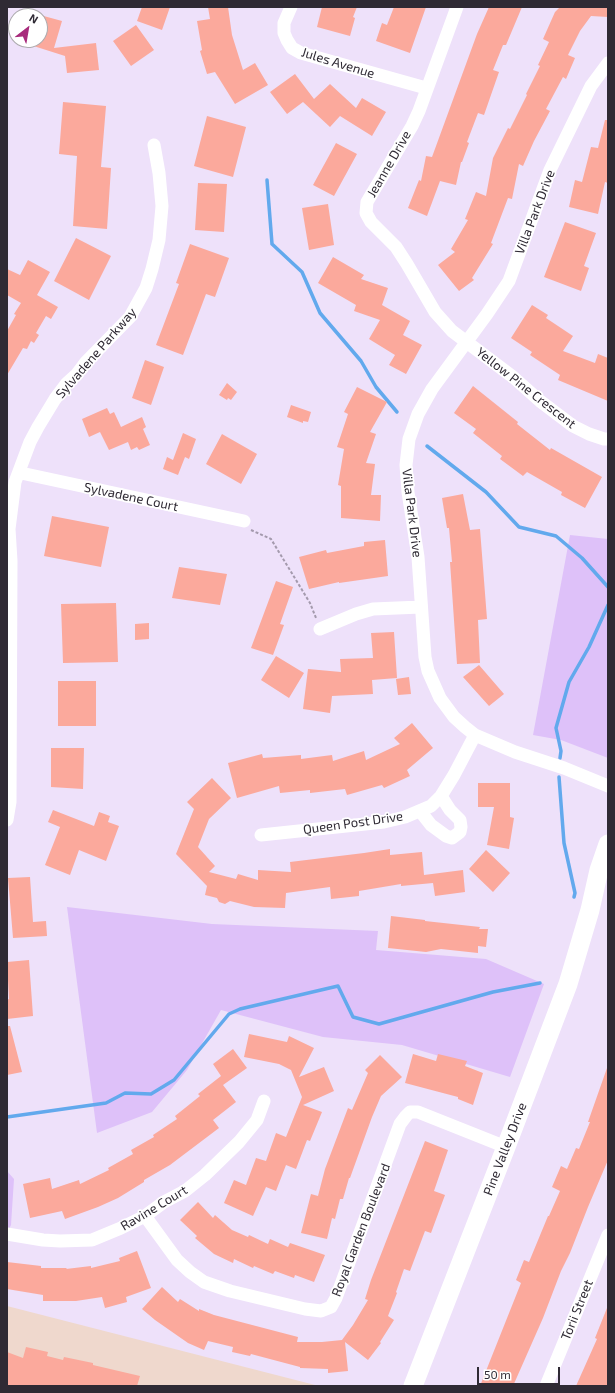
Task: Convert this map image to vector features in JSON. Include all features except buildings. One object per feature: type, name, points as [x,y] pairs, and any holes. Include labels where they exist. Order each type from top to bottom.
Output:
[{"type":"main road","name":"Pine Valley Drive","points":[[413,1386],[568,984],[590,910],[599,870],[608,844]]},
{"type":"main road","name":"Pine Valley Drive","points":[[590,910],[608,888]]},
{"type":"street","name":"Jules Avenue","points":[[291,7],[284,23],[284,33],[292,48],[301,53],[426,88]]},
{"type":"street","name":"Jeanne Drive","points":[[457,7],[426,88],[419,111],[412,126],[367,202],[366,213],[371,222],[396,247],[408,264],[435,312],[448,327],[466,342]]},
{"type":"street","name":"Villa Park Drive","points":[[608,63],[591,86],[550,170],[509,281],[432,389],[423,404],[412,427],[406,465],[406,480],[418,557],[425,657],[433,686],[440,698],[454,716],[475,735],[515,752],[569,770],[608,786]]},
{"type":"street","name":"Sylvadene Parkway","points":[[7,820],[10,802],[11,561],[9,529],[14,489],[24,454],[55,399],[86,362],[130,317],[146,288],[159,240],[162,206],[159,173],[154,145]]},
{"type":"street","name":"Yellow Pine Crescent","points":[[466,342],[573,426],[589,434],[608,439]]},
{"type":"street","name":"Sylvadene Court","points":[[18,474],[244,521]]},
{"type":"street","points":[[320,629],[356,614],[373,609],[421,607]]},
{"type":"street","name":"Queen Post Drive","points":[[261,835],[384,822],[405,817],[431,806],[441,796],[475,735]]},
{"type":"street","points":[[420,811],[431,825],[446,836],[452,838],[460,832],[460,820],[450,810],[441,796]]},
{"type":"street","name":"Ravine Court","points":[[7,1234],[43,1240],[92,1240],[145,1216],[164,1202],[185,1190],[204,1175],[239,1142],[257,1120],[264,1102]]},
{"type":"street","name":"Royal Garden Boulevard","points":[[145,1216],[177,1260],[204,1282],[230,1291],[304,1309],[320,1311],[331,1307],[336,1298],[400,1124],[410,1112],[418,1112],[506,1147]]},
{"type":"street","name":"Torii Street","points":[[546,1386],[608,1235]]},
{"type":"path","points":[[244,521],[251,531],[271,539],[310,603],[320,629]]},
{"type":"shaded area","points":[[570,535],[608,539],[608,758],[561,740],[533,735]]},
{"type":"shaded area","points":[[67,907],[212,924],[378,931],[376,950],[486,959],[544,984],[510,1077],[402,1045],[323,1037],[221,1010],[187,1070],[152,1112],[97,1133]]},
{"type":"shaded area","points":[[7,1171],[14,1179],[11,1225],[7,1233]]},
{"type":"shaded area","points":[[7,1306],[319,1386],[7,1386]]},
{"type":"waterway","points":[[267,180],[272,244],[302,272],[320,313],[361,361],[376,387],[397,412]]},
{"type":"waterway","points":[[427,446],[486,492],[519,527],[556,536],[582,558],[608,587]]},
{"type":"waterway","points":[[560,758],[561,751],[556,728],[569,682],[589,647],[608,605]]},
{"type":"waterway","points":[[559,777],[564,843],[575,893],[574,897]]},
{"type":"waterway","points":[[7,1117],[106,1103],[125,1093],[151,1094],[174,1080],[229,1014],[240,1009],[338,986],[353,1017],[379,1024],[493,992],[540,983]]}]
